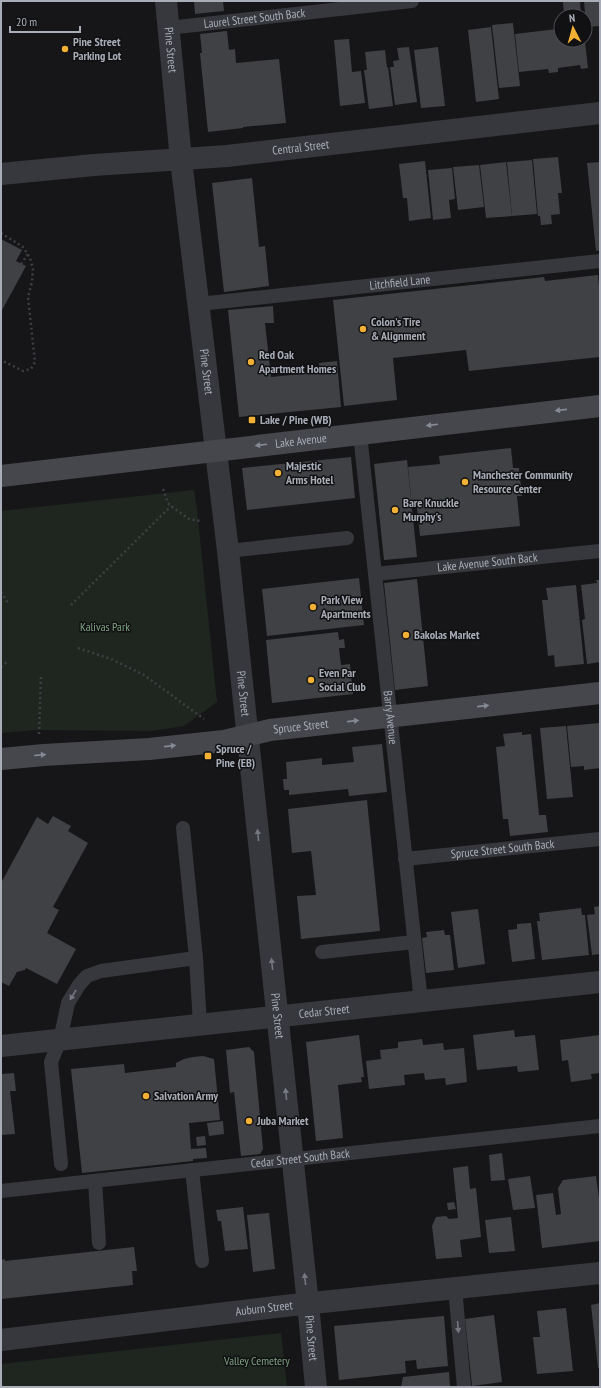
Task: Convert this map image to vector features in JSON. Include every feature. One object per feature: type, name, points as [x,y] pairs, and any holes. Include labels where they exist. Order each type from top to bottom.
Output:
[{"type":"street","name":"Pine Street","points":[[166,1],[181,160],[228,551],[248,735],[316,1387]]},
{"type":"street","name":"Central Street","points":[[1,174],[94,165],[181,160],[290,149],[600,112]]},
{"type":"street","name":"Lake Avenue","points":[[1,476],[600,406]]},
{"type":"street","name":"Spruce Street","points":[[1,759],[44,754],[156,748],[224,741],[270,730],[600,693]]},
{"type":"street","name":"Cedar Street","points":[[1,1046],[200,1026],[600,982]]},
{"type":"street","name":"Auburn Street","points":[[1,1340],[308,1304],[600,1273]]},
{"type":"lane","name":"Laurel Street South Back","points":[[168,28],[412,1]]},
{"type":"lane","name":"Litchfield Lane","points":[[199,304],[600,261]]},
{"type":"lane","name":"Barry Avenue","points":[[360,434],[421,1002]]},
{"type":"lane","points":[[228,551],[347,538]]},
{"type":"lane","name":"Lake Avenue South Back","points":[[375,574],[600,551]]},
{"type":"lane","points":[[183,828],[196,958],[200,1026]]},
{"type":"lane","name":"Spruce Street South Back","points":[[405,859],[600,838]]},
{"type":"lane","points":[[322,952],[414,942]]},
{"type":"lane","points":[[60,1164],[51,1062],[60,1040],[68,1003],[79,985],[87,976],[101,971],[196,958]]},
{"type":"lane","name":"Cedar Street South Back","points":[[1,1191],[600,1126]]},
{"type":"lane","points":[[192,1170],[202,1261]]},
{"type":"lane","points":[[95,1181],[99,1243]]},
{"type":"lane","points":[[455,1288],[464,1387]]},
{"type":"path","points":[[1,233],[23,247],[30,258],[33,269],[32,282],[28,297],[34,362],[31,369],[23,371],[1,361]]},
{"type":"path","points":[[21,264],[28,254]]},
{"type":"path","points":[[163,489],[168,503],[171,506],[189,519],[202,521]]},
{"type":"path","points":[[71,605],[171,506]]},
{"type":"path","points":[[1,592],[8,603]]},
{"type":"path","points":[[78,648],[111,659],[144,675],[204,719]]},
{"type":"path","points":[[1,667],[8,661]]},
{"type":"path","points":[[39,735],[41,674]]},
{"type":"green space","name":"Kalivas Park","points":[[194,490],[217,702],[184,726],[152,731],[36,730],[1,733],[1,511]]},
{"type":"green space","name":"Valley Cemetery","points":[[281,1333],[287,1387],[1,1387],[1,1364]]},
{"type":"building","points":[[194,1],[223,1],[224,11],[195,14]]},
{"type":"building","points":[[563,1],[580,1],[580,8],[563,8]]},
{"type":"building","points":[[584,1],[600,1],[600,26],[593,26],[593,8],[585,8]]},
{"type":"building","points":[[513,23],[520,86],[499,88],[492,25]]},
{"type":"building","points":[[491,27],[499,99],[476,102],[468,30]]},
{"type":"building","points":[[553,29],[553,48],[586,48],[588,68],[581,69],[580,65],[558,68],[558,72],[549,73],[548,69],[519,72],[515,34]]},
{"type":"building","points":[[227,31],[229,50],[235,49],[236,63],[279,59],[286,123],[208,132],[200,53],[202,53],[200,34]]},
{"type":"building","points":[[349,39],[352,72],[361,71],[365,103],[340,106],[334,40]]},
{"type":"building","points":[[409,47],[417,102],[395,105],[390,67],[394,67],[393,61],[399,60],[397,48]]},
{"type":"building","points":[[438,47],[445,106],[421,108],[414,50]]},
{"type":"building","points":[[385,50],[393,106],[369,109],[364,70],[367,70],[365,52]]},
{"type":"building","points":[[558,157],[562,193],[558,193],[560,214],[551,215],[552,224],[541,225],[540,216],[538,216],[533,159]]},
{"type":"building","points":[[532,160],[537,214],[512,216],[507,162]]},
{"type":"building","points":[[425,161],[431,218],[409,221],[407,198],[403,198],[399,164]]},
{"type":"building","points":[[506,162],[512,216],[486,218],[480,165]]},
{"type":"building","points":[[600,162],[600,250],[596,251],[587,163]]},
{"type":"building","points":[[479,165],[484,207],[458,210],[453,167]]},
{"type":"building","points":[[452,168],[455,199],[449,200],[451,218],[433,220],[428,170]]},
{"type":"building","points":[[252,178],[259,247],[265,246],[269,286],[224,292],[212,183]]},
{"type":"building","points":[[1,239],[22,250],[16,261],[26,266],[1,312]]},
{"type":"building","points":[[598,275],[600,298],[600,357],[469,371],[466,350],[393,358],[397,400],[344,406],[333,300],[544,277],[545,281]]},
{"type":"building","name":"Red Oak Apartment Homes","points":[[273,306],[274,323],[265,323],[271,377],[320,372],[319,363],[337,361],[341,407],[239,417],[228,310]]},
{"type":"building","name":"Manchester Community Resource Center","points":[[511,448],[513,468],[519,468],[522,496],[517,496],[520,526],[420,536],[417,508],[412,508],[408,467],[440,464],[439,456]]},
{"type":"building","points":[[351,457],[355,498],[247,510],[242,468]]},
{"type":"building","name":"Bare Knuckle Murphy's","points":[[407,460],[417,557],[384,560],[374,464]]},
{"type":"building","name":"Park View Apartments","points":[[359,578],[364,625],[267,636],[262,589]]},
{"type":"building","name":"Bakolas Market","points":[[417,579],[428,686],[395,690],[384,583]]},
{"type":"building","points":[[596,580],[600,580],[600,662],[587,664],[582,620],[585,619],[581,585],[597,583]]},
{"type":"building","points":[[576,585],[584,664],[555,667],[554,655],[548,656],[542,600],[548,600],[546,588]]},
{"type":"building","name":"Even Par Social Club","points":[[338,632],[339,640],[344,639],[345,648],[339,648],[341,665],[350,664],[353,694],[272,703],[266,640]]},
{"type":"building","points":[[600,723],[600,768],[584,770],[584,766],[571,767],[567,726]]},
{"type":"building","points":[[566,726],[573,797],[547,799],[540,728]]},
{"type":"building","points":[[522,732],[522,735],[531,734],[539,815],[546,815],[548,832],[510,836],[508,819],[503,819],[496,747],[505,746],[503,734]]},
{"type":"building","points":[[382,744],[387,792],[349,796],[348,789],[289,795],[289,790],[284,790],[283,779],[287,779],[286,762],[322,758],[322,765],[354,762],[352,747]]},
{"type":"building","points":[[367,800],[380,931],[301,939],[297,896],[316,895],[311,851],[292,853],[288,809]]},
{"type":"building","points":[[53,816],[71,826],[68,831],[88,843],[53,907],[59,910],[47,933],[76,949],[57,984],[26,968],[25,970],[17,972],[9,986],[1,982],[1,883],[37,817],[48,824]]},
{"type":"building","points":[[600,906],[600,954],[592,955],[587,915],[595,914],[594,907]]},
{"type":"building","points":[[581,908],[582,915],[585,915],[589,955],[542,960],[537,921],[540,921],[539,913]]},
{"type":"building","points":[[478,909],[485,964],[458,968],[451,912]]},
{"type":"building","points":[[531,923],[535,959],[512,962],[508,930],[517,929],[517,924]]},
{"type":"building","points":[[444,930],[445,935],[450,935],[454,970],[426,973],[422,938],[427,937],[426,932]]},
{"type":"building","points":[[514,1030],[515,1037],[535,1035],[539,1070],[518,1072],[517,1066],[477,1070],[473,1035]]},
{"type":"building","points":[[359,1035],[364,1077],[361,1077],[362,1082],[338,1085],[343,1138],[316,1141],[306,1042]]},
{"type":"building","points":[[600,1035],[600,1073],[591,1074],[592,1079],[571,1082],[568,1060],[562,1061],[560,1040]]},
{"type":"building","points":[[422,1039],[423,1045],[443,1043],[444,1050],[464,1048],[467,1082],[446,1085],[445,1078],[425,1080],[424,1073],[404,1075],[405,1085],[369,1089],[366,1061],[381,1059],[380,1050],[398,1048],[398,1042]]},
{"type":"building","name":"Juba Market","points":[[249,1047],[254,1052],[263,1149],[260,1154],[241,1156],[234,1092],[230,1093],[226,1050]]},
{"type":"building","name":"Salvation Army","points":[[203,1056],[214,1059],[220,1120],[189,1123],[191,1149],[206,1148],[207,1158],[193,1159],[193,1161],[82,1173],[71,1069],[124,1064],[125,1073],[176,1067],[176,1063],[184,1059]]},
{"type":"building","points":[[14,1073],[16,1091],[10,1091],[15,1134],[1,1135],[1,1074]]},
{"type":"building","points":[[223,1121],[224,1134],[209,1136],[207,1123]]},
{"type":"building","points":[[205,1136],[206,1145],[197,1146],[196,1137]]},
{"type":"building","points":[[502,1153],[505,1180],[491,1181],[489,1155]]},
{"type":"building","points":[[468,1166],[470,1189],[476,1188],[481,1237],[460,1240],[462,1257],[436,1259],[432,1226],[436,1217],[446,1216],[449,1219],[458,1218],[453,1168]]},
{"type":"building","points":[[530,1176],[535,1208],[513,1210],[508,1179]]},
{"type":"building","points":[[596,1176],[600,1198],[600,1241],[542,1248],[536,1195],[553,1193],[556,1215],[561,1214],[558,1188],[563,1180]]},
{"type":"building","points":[[454,1202],[456,1209],[448,1210],[447,1203]]},
{"type":"building","points":[[243,1207],[248,1249],[225,1251],[221,1221],[218,1221],[216,1210]]},
{"type":"building","points":[[269,1213],[275,1269],[253,1272],[247,1215]]},
{"type":"building","points":[[511,1217],[515,1251],[489,1253],[485,1220]]},
{"type":"building","points":[[134,1247],[137,1271],[132,1271],[133,1285],[1,1299],[1,1260],[5,1259],[5,1261]]},
{"type":"building","points":[[600,1303],[600,1368],[598,1368],[591,1305]]},
{"type":"building","points":[[566,1308],[573,1371],[537,1374],[533,1337],[540,1337],[537,1311]]},
{"type":"building","points":[[494,1315],[502,1382],[472,1386],[465,1319]]},
{"type":"building","points":[[444,1316],[448,1366],[417,1369],[416,1360],[405,1361],[406,1373],[339,1380],[334,1326]]},
{"type":"building","points":[[449,1372],[450,1387],[401,1387],[403,1377]]},
{"type":"place","name":"Pine Street Parking Lot","points":[[65,49]]},
{"type":"place","name":"Colon's Tire & Alignment","points":[[363,329]]},
{"type":"place","name":"Red Oak Apartment Homes","points":[[251,362]]},
{"type":"place","name":"Lake / Pine (WB)","points":[[252,420]]},
{"type":"place","name":"Majestic Arms Hotel","points":[[278,473]]},
{"type":"place","name":"Manchester Community Resource Center","points":[[465,482]]},
{"type":"place","name":"Bare Knuckle Murphy's","points":[[395,510]]},
{"type":"place","name":"Park View Apartments","points":[[313,607]]},
{"type":"place","name":"Bakolas Market","points":[[406,635]]},
{"type":"place","name":"Even Par Social Club","points":[[311,680]]},
{"type":"place","name":"Spruce / Pine (EB)","points":[[208,756]]},
{"type":"place","name":"Salvation Army","points":[[146,1096]]},
{"type":"place","name":"Juba Market","points":[[249,1121]]}]
